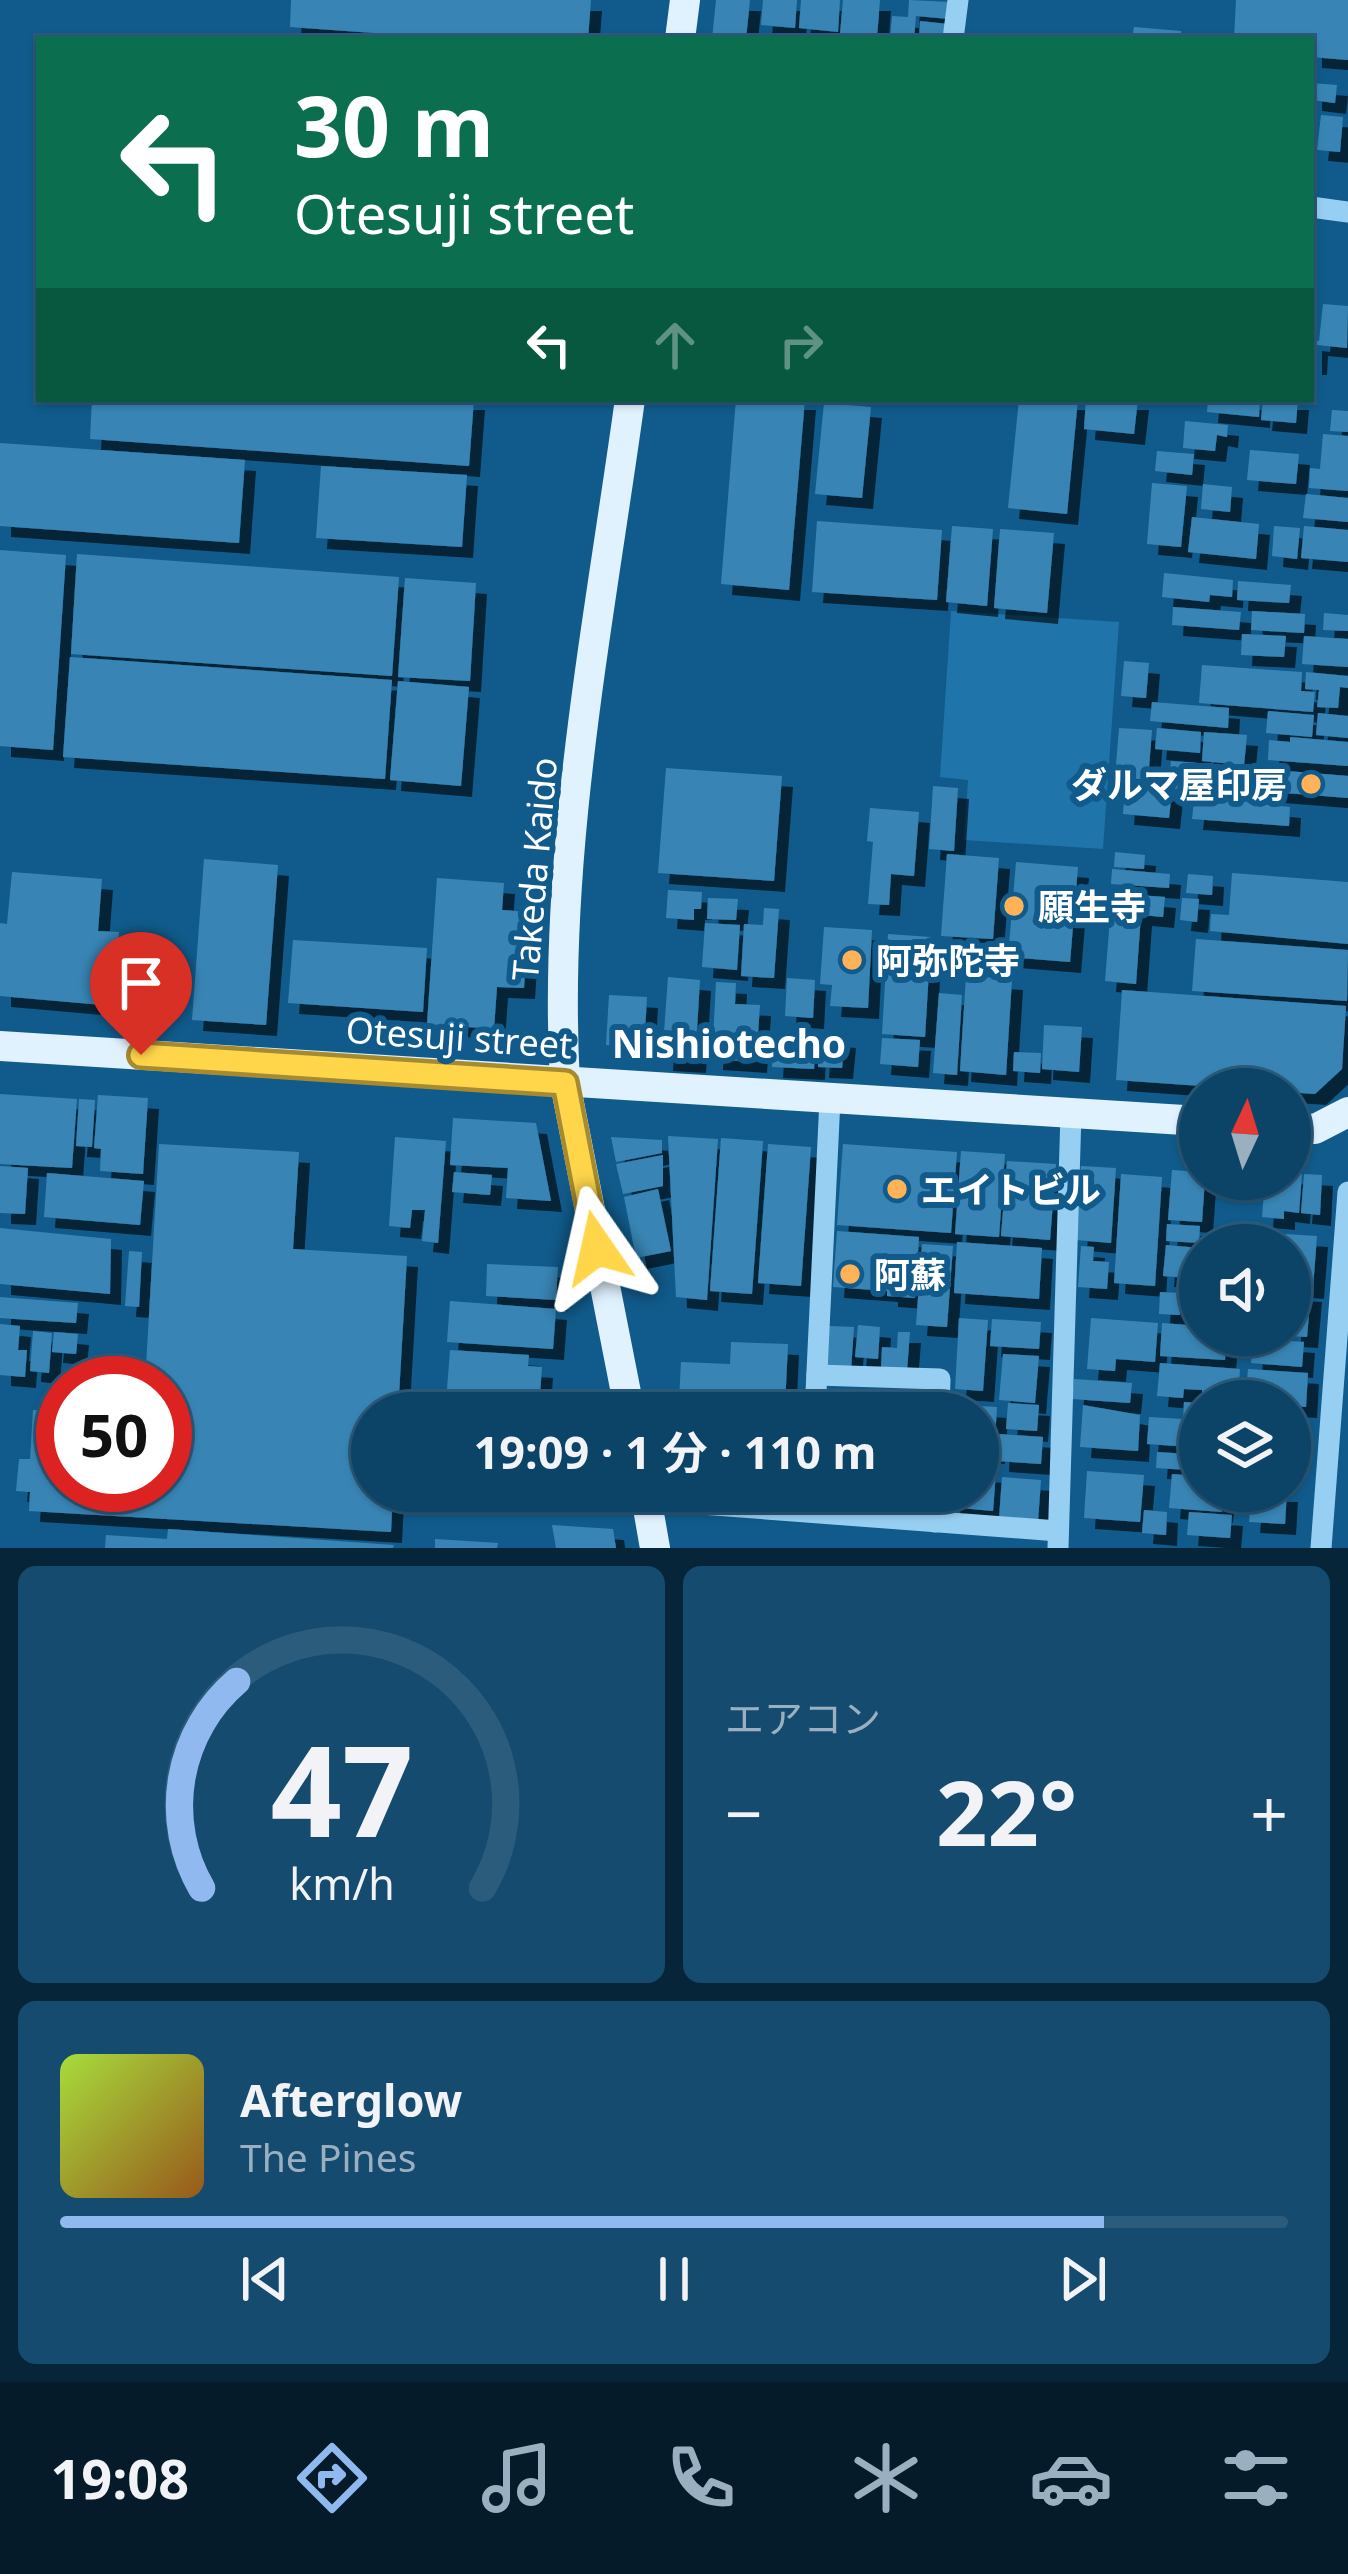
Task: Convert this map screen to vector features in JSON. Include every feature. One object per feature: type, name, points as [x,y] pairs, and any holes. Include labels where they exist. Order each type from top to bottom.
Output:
[{"type":"main road","points":[[680,36],[685,0]]},
{"type":"main road","name":"Takeda Kaido","points":[[626,1392],[565,1083],[562,1027],[570,857],[630,402]]},
{"type":"main road","name":"Otesuji street","points":[[0,1046],[1179,1120]]},
{"type":"main road","points":[[1311,1129],[1348,1112]]},
{"type":"main road","points":[[649,1512],[655,1548]]},
{"type":"street","points":[[953,36],[958,0]]},
{"type":"street","points":[[1314,207],[1348,212]]},
{"type":"street","points":[[816,1392],[830,1099]]},
{"type":"street","points":[[873,1512],[1058,1539],[1071,1113]]},
{"type":"street","points":[[1321,1548],[1348,1192]]},
{"type":"street","points":[[817,1375],[940,1379],[940,1392]]},
{"type":"street","points":[[935,1512],[935,1522]]},
{"type":"shaded area","points":[[951,611],[1119,622],[1103,849],[964,840],[968,780],[940,777]]},
{"type":"building","points":[[291,0],[591,0],[588,36],[416,36],[290,27]]},
{"type":"building","points":[[716,0],[750,0],[746,36],[712,36]]},
{"type":"building","points":[[763,0],[797,0],[795,28],[761,25]]},
{"type":"building","points":[[801,0],[840,0],[838,32],[799,28]]},
{"type":"building","points":[[843,0],[880,0],[877,36],[840,34]]},
{"type":"building","points":[[909,0],[950,2],[949,19],[916,16],[914,36],[890,36],[892,16],[908,17]]},
{"type":"building","points":[[1236,0],[1348,0],[1348,60],[1314,57],[1314,36],[1234,36]]},
{"type":"building","points":[[920,21],[948,24],[947,36],[919,36]]},
{"type":"building","points":[[1134,27],[1181,31],[1181,36],[1132,36]]},
{"type":"building","points":[[1314,83],[1337,85],[1335,103],[1314,100]]},
{"type":"building","points":[[1321,115],[1343,117],[1340,152],[1317,150]]},
{"type":"building","points":[[1323,304],[1348,306],[1347,348],[1317,345],[1314,364],[1314,340],[1319,341]]},
{"type":"building","points":[[92,402],[474,402],[469,466],[90,439]]},
{"type":"building","points":[[736,402],[805,402],[789,590],[721,584]]},
{"type":"building","points":[[1019,402],[1078,402],[1067,514],[1008,508]]},
{"type":"building","points":[[1086,402],[1138,402],[1134,434],[1084,429]]},
{"type":"building","points":[[1208,402],[1260,402],[1259,417],[1207,412]]},
{"type":"building","points":[[1263,402],[1298,402],[1296,423],[1261,420]]},
{"type":"building","points":[[824,403],[871,407],[862,498],[815,494]]},
{"type":"building","points":[[1332,410],[1348,411],[1348,432],[1330,431]]},
{"type":"building","points":[[1185,421],[1228,425],[1227,437],[1217,435],[1215,451],[1183,448]]},
{"type":"building","points":[[1323,434],[1348,436],[1348,491],[1309,488],[1310,468],[1320,469]]},
{"type":"building","points":[[0,443],[245,460],[239,543],[0,526]]},
{"type":"building","points":[[1250,450],[1299,454],[1296,484],[1247,480]]},
{"type":"building","points":[[1157,451],[1194,454],[1192,475],[1155,471]]},
{"type":"building","points":[[321,466],[467,475],[462,547],[316,538]]},
{"type":"building","points":[[1152,483],[1187,486],[1181,547],[1147,544]]},
{"type":"building","points":[[1203,484],[1232,487],[1230,512],[1201,509]]},
{"type":"building","points":[[1306,494],[1348,498],[1348,522],[1303,518]]},
{"type":"building","points":[[1192,517],[1259,524],[1256,559],[1188,552]]},
{"type":"building","points":[[817,521],[942,530],[937,600],[812,592]]},
{"type":"building","points":[[952,526],[993,529],[987,606],[946,602]]},
{"type":"building","points":[[1274,526],[1300,528],[1297,559],[1272,556]]},
{"type":"building","points":[[1304,526],[1348,530],[1348,562],[1301,558]]},
{"type":"building","points":[[1000,529],[1054,533],[1047,613],[994,608]]},
{"type":"building","points":[[0,550],[66,555],[53,750],[0,746]]},
{"type":"building","points":[[77,554],[399,577],[392,676],[71,654]]},
{"type":"building","points":[[1164,573],[1233,580],[1232,597],[1210,595],[1209,602],[1162,597]]},
{"type":"building","points":[[405,578],[476,583],[470,681],[398,677]]},
{"type":"building","points":[[1238,581],[1291,585],[1289,603],[1237,600]]},
{"type":"building","points":[[1173,607],[1241,612],[1239,630],[1172,625]]},
{"type":"building","points":[[1252,611],[1305,614],[1304,633],[1251,630]]},
{"type":"building","points":[[1324,613],[1348,615],[1348,631],[1323,630]]},
{"type":"building","points":[[1242,634],[1286,636],[1284,657],[1241,655]]},
{"type":"building","points":[[1304,636],[1348,639],[1348,667],[1302,664]]},
{"type":"building","points":[[70,657],[392,680],[385,779],[63,757]]},
{"type":"building","points":[[1124,661],[1149,663],[1146,698],[1121,696]]},
{"type":"building","points":[[1202,665],[1302,672],[1301,691],[1315,692],[1313,712],[1199,703]]},
{"type":"building","points":[[1306,672],[1348,676],[1348,688],[1340,687],[1338,708],[1317,707],[1319,690],[1305,689]]},
{"type":"building","points":[[398,681],[469,687],[461,786],[390,780]]},
{"type":"building","points":[[1152,702],[1229,708],[1228,728],[1150,721]]},
{"type":"building","points":[[1268,711],[1314,715],[1312,737],[1266,733]]},
{"type":"building","points":[[1318,713],[1348,716],[1348,738],[1316,735]]},
{"type":"building","points":[[1119,728],[1152,730],[1148,780],[1115,777]]},
{"type":"building","points":[[1157,728],[1201,732],[1200,753],[1155,749]]},
{"type":"building","points":[[1204,732],[1247,735],[1244,765],[1202,761]]},
{"type":"building","points":[[1290,737],[1348,742],[1348,766],[1268,760],[1269,740],[1290,742]]},
{"type":"building","points":[[1171,761],[1235,766],[1233,793],[1168,788]]},
{"type":"building","points":[[666,768],[782,776],[774,881],[658,873]]},
{"type":"building","name":"ダルマ屋印房","points":[[1275,770],[1348,776],[1348,798],[1273,792]]},
{"type":"building","points":[[933,786],[958,788],[954,851],[929,849]]},
{"type":"building","points":[[1125,787],[1172,791],[1169,818],[1123,814]]},
{"type":"building","points":[[1195,792],[1262,798],[1261,804],[1290,807],[1289,826],[1192,819]]},
{"type":"building","points":[[870,808],[919,812],[914,876],[891,874],[889,905],[868,904],[873,842],[867,841]]},
{"type":"building","points":[[1115,852],[1145,855],[1144,869],[1114,867]]},
{"type":"building","points":[[947,854],[999,858],[993,939],[941,936]]},
{"type":"building","points":[[204,859],[278,865],[266,1025],[192,1020]]},
{"type":"building","points":[[1016,862],[1078,867],[1070,962],[1008,957]]},
{"type":"building","points":[[1112,869],[1170,874],[1169,888],[1111,884]]},
{"type":"building","points":[[12,872],[102,879],[98,931],[119,932],[114,1006],[0,996],[0,923],[7,924]]},
{"type":"building","points":[[1232,873],[1348,882],[1348,944],[1210,931],[1211,914],[1229,915]]},
{"type":"building","points":[[1188,874],[1213,876],[1212,895],[1186,893]]},
{"type":"building","points":[[437,878],[504,883],[502,910],[529,912],[524,988],[497,987],[494,1029],[427,1024]]},
{"type":"building","points":[[668,890],[702,892],[701,909],[694,909],[694,920],[666,918]]},
{"type":"building","points":[[1112,893],[1165,897],[1163,917],[1141,915],[1136,984],[1105,981]]},
{"type":"building","points":[[708,898],[738,899],[736,920],[707,919]]},
{"type":"building","points":[[1182,898],[1199,899],[1197,922],[1180,920]]},
{"type":"building","points":[[764,908],[779,909],[774,978],[741,976],[744,924],[763,925]]},
{"type":"building","points":[[705,923],[740,925],[737,970],[702,967]]},
{"type":"building","points":[[824,927],[872,930],[868,1008],[830,1006],[832,985],[820,984]]},
{"type":"building","points":[[888,934],[931,937],[925,1037],[882,1034]]},
{"type":"building","points":[[1196,939],[1348,950],[1347,1001],[1192,991]]},
{"type":"building","points":[[293,940],[427,948],[423,1012],[288,1003]]},
{"type":"building","points":[[966,976],[1012,979],[1006,1075],[960,1071]]},
{"type":"building","points":[[668,977],[700,980],[695,1062],[662,1060]]},
{"type":"building","points":[[787,978],[815,980],[813,1018],[785,1016]]},
{"type":"building","points":[[716,982],[736,983],[735,1004],[760,1005],[756,1062],[712,1059]]},
{"type":"building","points":[[1122,990],[1346,1006],[1342,1069],[1315,1094],[1311,1094],[1311,1068],[1179,1068],[1179,1084],[1116,1080]]},
{"type":"building","points":[[939,993],[962,995],[957,1075],[933,1073]]},
{"type":"building","points":[[609,995],[647,997],[644,1047],[606,1045]]},
{"type":"building","points":[[1044,1025],[1082,1027],[1079,1072],[1042,1069]]},
{"type":"building","points":[[774,1035],[816,1038],[814,1069],[772,1067]]},
{"type":"building","points":[[820,1035],[845,1037],[842,1068],[818,1067]]},
{"type":"building","points":[[882,1038],[920,1040],[918,1067],[880,1064]]},
{"type":"building","points":[[1014,1052],[1041,1053],[1040,1073],[1013,1071]]},
{"type":"building","points":[[0,1094],[77,1099],[72,1168],[0,1164]]},
{"type":"building","points":[[98,1095],[148,1098],[143,1174],[100,1171],[101,1149],[94,1148]]},
{"type":"building","points":[[79,1099],[95,1100],[92,1147],[76,1146]]},
{"type":"building","points":[[453,1118],[536,1123],[551,1201],[506,1198],[508,1168],[450,1165]]},
{"type":"building","points":[[668,1136],[718,1139],[707,1300],[676,1297]]},
{"type":"building","points":[[395,1137],[446,1141],[438,1243],[422,1241],[425,1210],[412,1210],[410,1228],[389,1226]]},
{"type":"building","points":[[611,1137],[662,1140],[662,1153],[616,1162]]},
{"type":"building","points":[[721,1138],[763,1141],[752,1294],[710,1291]]},
{"type":"building","points":[[159,1144],[299,1152],[293,1249],[407,1256],[399,1392],[351,1392],[351,1512],[392,1512],[391,1532],[46,1512],[192,1512],[192,1356],[147,1356]]},
{"type":"building","points":[[768,1144],[811,1147],[801,1286],[758,1283]]},
{"type":"building","name":"エイトビル","points":[[843,1144],[957,1152],[951,1233],[837,1225]]},
{"type":"building","points":[[961,1151],[1005,1154],[999,1237],[955,1234]]},
{"type":"building","points":[[663,1155],[663,1186],[623,1194],[616,1164]]},
{"type":"building","points":[[1007,1161],[1056,1164],[1050,1240],[1001,1236]]},
{"type":"building","points":[[0,1166],[28,1168],[25,1214],[0,1213]]},
{"type":"building","points":[[1081,1166],[1116,1168],[1111,1243],[1076,1240]]},
{"type":"building","points":[[1172,1170],[1179,1170],[1179,1200],[1204,1200],[1202,1222],[1168,1220]]},
{"type":"building","points":[[454,1172],[492,1175],[490,1195],[452,1192]]},
{"type":"building","points":[[47,1173],[144,1181],[140,1225],[44,1217]]},
{"type":"building","points":[[1121,1174],[1162,1177],[1155,1286],[1114,1283]]},
{"type":"building","points":[[1311,1174],[1322,1175],[1320,1215],[1301,1213],[1302,1200],[1311,1200]]},
{"type":"building","points":[[658,1189],[671,1251],[636,1258],[624,1197]]},
{"type":"building","points":[[1263,1200],[1300,1200],[1299,1213],[1284,1211],[1284,1219],[1262,1217]]},
{"type":"building","points":[[1167,1224],[1179,1225],[1179,1242],[1166,1241]]},
{"type":"building","points":[[0,1228],[111,1239],[110,1294],[0,1284]]},
{"type":"building","points":[[837,1231],[919,1237],[915,1298],[833,1287]]},
{"type":"building","points":[[1311,1236],[1317,1236],[1311,1288]]},
{"type":"building","points":[[957,1242],[1042,1248],[1039,1299],[954,1293]]},
{"type":"building","points":[[922,1244],[953,1246],[947,1327],[916,1325]]},
{"type":"building","points":[[1166,1245],[1179,1246],[1179,1277],[1163,1276]]},
{"type":"building","points":[[1081,1246],[1094,1247],[1093,1261],[1109,1262],[1107,1289],[1078,1287]]},
{"type":"building","points":[[129,1251],[142,1252],[139,1307],[125,1306]]},
{"type":"building","points":[[487,1264],[558,1267],[556,1300],[486,1296]]},
{"type":"building","points":[[1160,1292],[1179,1293],[1179,1315],[1159,1314]]},
{"type":"building","points":[[0,1297],[78,1303],[76,1323],[0,1318]]},
{"type":"building","points":[[450,1301],[556,1309],[553,1349],[447,1342]]},
{"type":"building","points":[[959,1318],[988,1320],[983,1391],[955,1389]]},
{"type":"building","points":[[1091,1318],[1158,1323],[1155,1362],[1116,1359],[1115,1371],[1087,1369]]},
{"type":"building","points":[[992,1319],[1041,1322],[1039,1349],[990,1346]]},
{"type":"building","points":[[1162,1323],[1179,1324],[1179,1356],[1225,1356],[1225,1360],[1160,1356]]},
{"type":"building","points":[[0,1324],[20,1326],[18,1350],[27,1350],[25,1377],[0,1375]]},
{"type":"building","points":[[858,1325],[880,1327],[878,1359],[855,1357]]},
{"type":"building","points":[[829,1326],[854,1327],[851,1370],[826,1368]]},
{"type":"building","points":[[33,1331],[52,1333],[50,1356],[36,1356],[36,1372],[30,1371]]},
{"type":"building","points":[[54,1332],[78,1334],[76,1354],[52,1352]]},
{"type":"building","points":[[898,1332],[910,1332],[907,1370],[881,1368],[882,1347],[897,1348]]},
{"type":"building","points":[[731,1342],[788,1344],[786,1392],[679,1392],[681,1362],[730,1364]]},
{"type":"building","points":[[450,1350],[529,1355],[528,1366],[542,1367],[540,1392],[447,1389]]},
{"type":"building","points":[[1003,1354],[1039,1356],[1035,1403],[999,1400]]},
{"type":"building","points":[[1252,1356],[1303,1356],[1302,1367],[1251,1363]]},
{"type":"building","points":[[1160,1363],[1240,1369],[1239,1380],[1179,1380],[1179,1398],[1157,1396]]},
{"type":"building","points":[[1248,1369],[1308,1373],[1308,1380],[1247,1380]]},
{"type":"building","points":[[1074,1379],[1132,1383],[1130,1403],[1072,1399]]},
{"type":"building","points":[[1008,1403],[1039,1405],[1037,1431],[1006,1429]]},
{"type":"building","points":[[1083,1405],[1140,1415],[1138,1451],[1080,1447]]},
{"type":"building","points":[[33,1410],[36,1511],[29,1511],[30,1492],[16,1491],[19,1459],[30,1459]]},
{"type":"building","points":[[1149,1417],[1179,1419],[1179,1446],[1147,1444]]},
{"type":"building","points":[[999,1434],[1043,1437],[1041,1464],[999,1461]]},
{"type":"building","points":[[1157,1452],[1179,1453],[1179,1469],[1156,1468]]},
{"type":"building","points":[[1087,1471],[1144,1475],[1140,1522],[1084,1518]]},
{"type":"building","points":[[1172,1474],[1179,1474],[1179,1509],[1169,1508]]},
{"type":"building","points":[[1002,1477],[1041,1480],[1038,1521],[999,1519]]},
{"type":"building","points":[[1144,1510],[1167,1512],[1166,1535],[1142,1533]]},
{"type":"building","points":[[1189,1512],[1232,1515],[1230,1538],[1187,1535]]},
{"type":"building","points":[[1250,1512],[1286,1512],[1285,1524],[1249,1522]]},
{"type":"building","points":[[552,1525],[613,1529],[616,1548],[556,1548]]},
{"type":"building","points":[[168,1529],[394,1545],[105,1548],[106,1535],[167,1539]]},
{"type":"building","points":[[435,1539],[498,1543],[497,1548],[435,1548]]},
{"type":"place","name":"ダルマ屋印房","points":[[1311,784]]},
{"type":"place","name":"願生寺","points":[[1014,906]]},
{"type":"place","name":"阿弥陀寺","points":[[852,960]]},
{"type":"place","name":"エイトビル","points":[[897,1189]]},
{"type":"place","name":"阿蘇","points":[[850,1274]]},
{"type":"district","name":"Nishiotecho","points":[[729,1042]]},
{"type":"route","points":[[141,1055],[565,1083],[597,1248]]}]
